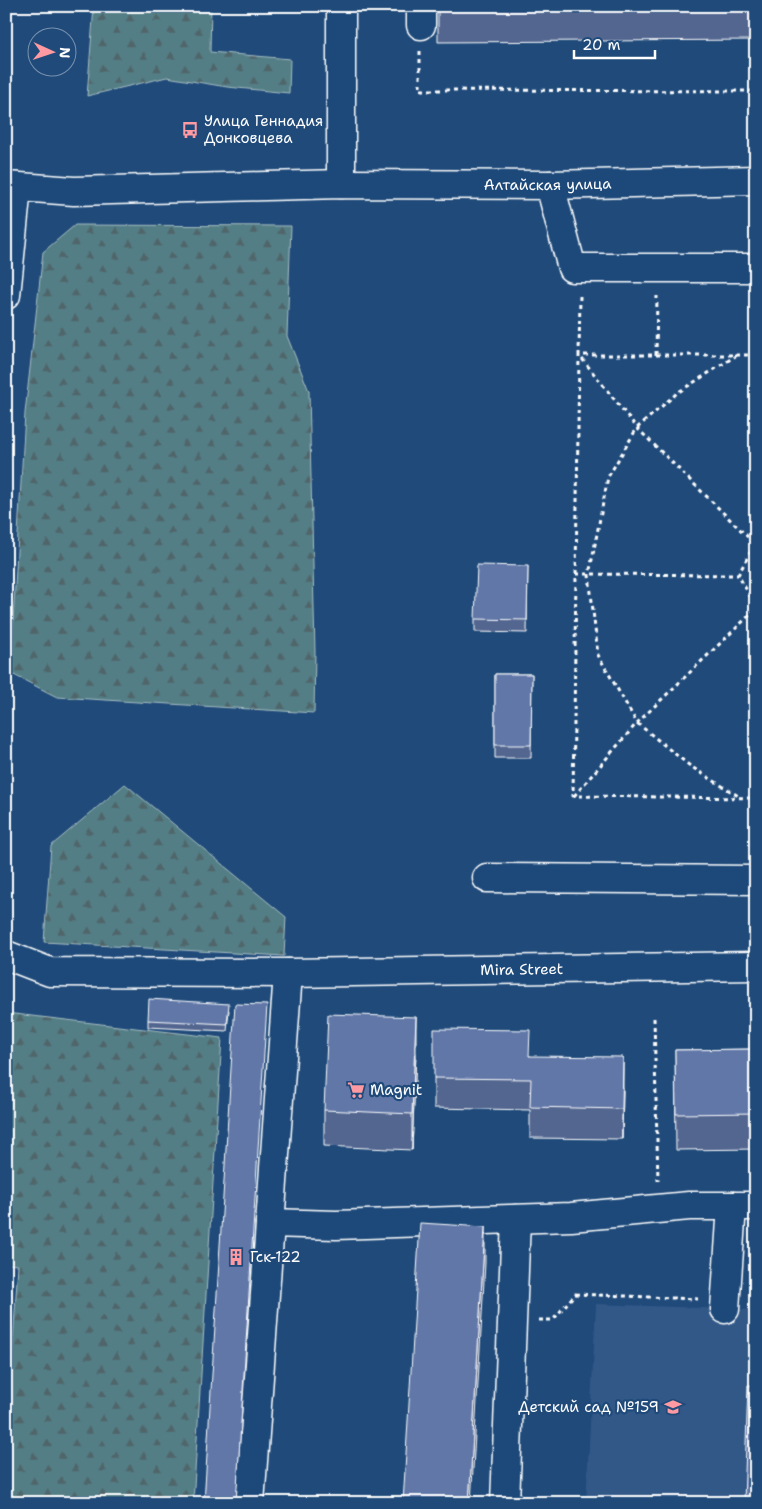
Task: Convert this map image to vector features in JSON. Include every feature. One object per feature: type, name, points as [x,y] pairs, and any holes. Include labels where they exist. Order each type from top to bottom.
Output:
[{"type":"street","points":[[340,6],[341,184]]},
{"type":"street","name":"Алтайская улица","points":[[12,187],[74,191],[341,184],[550,186],[756,180]]},
{"type":"street","points":[[550,186],[572,268],[756,268]]},
{"type":"street","points":[[6,294],[12,187]]},
{"type":"street","points":[[487,878],[756,880]]},
{"type":"street","name":"Mira Street","points":[[6,955],[50,972],[288,973],[756,966]]},
{"type":"street","points":[[250,1503],[288,973]]},
{"type":"street","points":[[270,1223],[336,1225],[571,1218],[689,1206],[744,1206],[725,1305]]},
{"type":"street","points":[[505,1503],[516,1219]]},
{"type":"path","points":[[421,16],[420,90],[756,91]]},
{"type":"path","points":[[656,355],[657,267]]},
{"type":"path","points":[[573,796],[581,268]]},
{"type":"path","points":[[579,355],[756,355]]},
{"type":"path","points":[[579,355],[637,428],[756,544],[738,576]]},
{"type":"path","points":[[737,355],[677,393],[637,428],[608,477],[589,575],[598,655],[637,723],[690,766],[741,798]]},
{"type":"path","points":[[576,574],[738,576]]},
{"type":"path","points":[[573,796],[637,723],[756,607],[738,576]]},
{"type":"path","points":[[573,796],[756,798]]},
{"type":"path","points":[[654,1018],[658,1209]]},
{"type":"path","points":[[512,1319],[553,1320],[575,1294],[725,1305]]},
{"type":"shaded area","name":"Детский сад №159","points":[[596,1304],[756,1310],[756,1503],[586,1503]]},
{"type":"green space","points":[[94,6],[211,6],[210,52],[290,59],[289,93],[227,87],[167,77],[87,96]]},
{"type":"green space","points":[[75,225],[291,226],[287,336],[309,391],[315,652],[314,713],[57,697],[10,673],[25,413],[43,252]]},
{"type":"green space","points":[[125,784],[286,917],[284,956],[44,942],[51,846]]},
{"type":"green space","points":[[6,1013],[222,1038],[193,1503],[6,1503],[6,1418],[8,1418],[18,1265],[6,1264]]},
{"type":"building","points":[[477,565],[528,566],[527,620],[475,619]]},
{"type":"building","points":[[495,674],[532,674],[531,745],[495,745]]},
{"type":"building","points":[[149,999],[229,1004],[227,1024],[148,1020]]},
{"type":"building","name":"Гск-122","points":[[235,1004],[267,1005],[236,1503],[204,1503]]},
{"type":"building","points":[[328,1014],[416,1017],[412,1114],[324,1110]]},
{"type":"building","points":[[434,1029],[530,1030],[529,1056],[623,1057],[622,1109],[530,1107],[531,1079],[434,1078]]},
{"type":"building","points":[[756,1049],[756,1113],[676,1114],[675,1050]]},
{"type":"building","points":[[420,1223],[485,1227],[469,1503],[403,1503]]},
{"type":"building","points":[[748,1385],[756,1386],[756,1503],[744,1503]]},
{"type":"place","name":"Улица Геннадия Донковцева","points":[[190,130]]},
{"type":"place","name":"Magnit","points":[[356,1090]]},
{"type":"place","name":"Гск-122","points":[[236,1257]]},
{"type":"place","name":"Детский сад №159","points":[[673,1407]]}]
